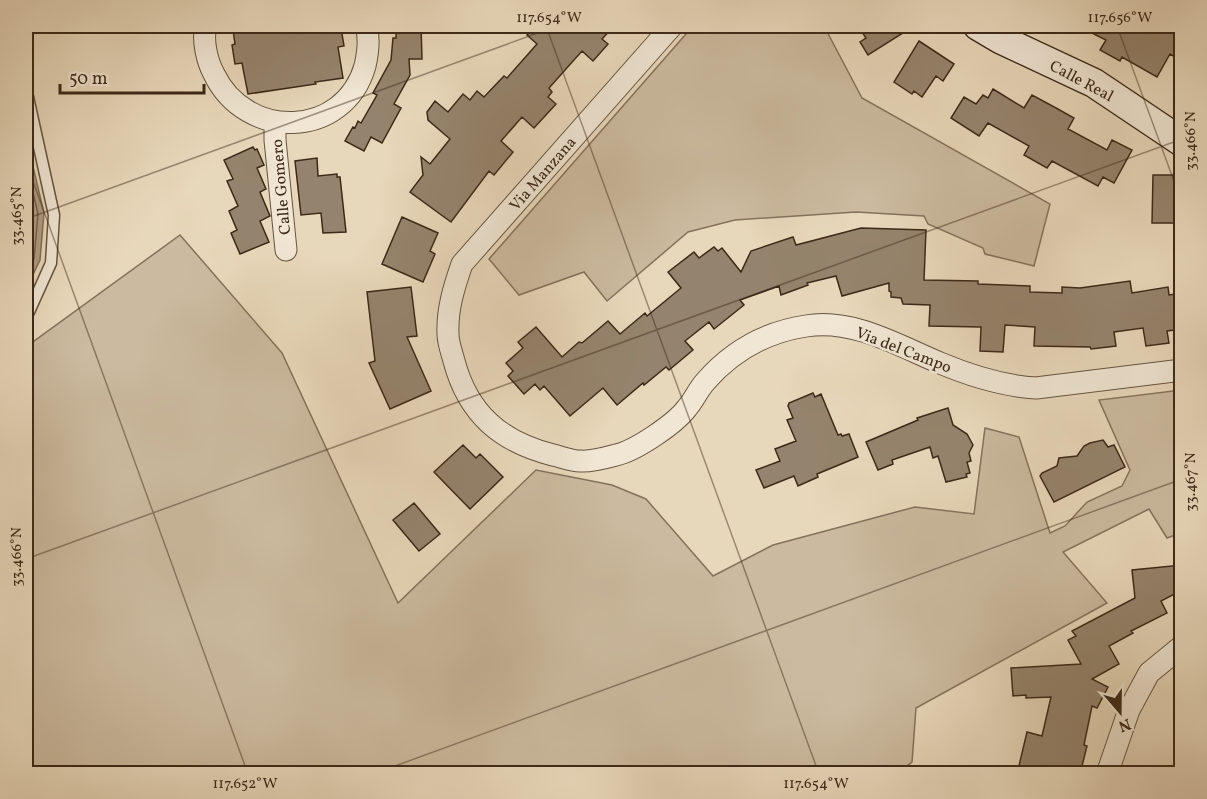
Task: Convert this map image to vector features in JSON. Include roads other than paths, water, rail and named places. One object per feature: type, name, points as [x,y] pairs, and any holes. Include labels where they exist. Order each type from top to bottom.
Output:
[{"type":"street","points":[[206,26],[208,59],[224,92],[245,111],[275,123],[303,122],[330,112],[350,95],[362,75],[368,54],[366,26]]},
{"type":"street","name":"Via Manzana","points":[[448,337],[450,296],[462,264],[672,26]]},
{"type":"street","name":"Calle Real","points":[[978,26],[1000,39],[1094,83],[1182,142]]},
{"type":"street","name":"Calle Gomero","points":[[275,123],[274,140],[286,250]]},
{"type":"street","name":"Via del Campo","points":[[448,337],[462,386],[486,422],[510,439],[535,450],[580,461],[618,455],[658,434],[687,409],[705,382],[743,348],[769,334],[808,325],[865,331],[989,381],[1019,387],[1036,388],[1182,370]]},
{"type":"street","points":[[1107,774],[1129,710],[1149,673],[1182,646]]},
{"type":"lane","points":[[26,88],[54,215],[51,264],[26,316]]},
{"type":"water","points":[[26,137],[44,213],[40,260],[26,289]]}]
